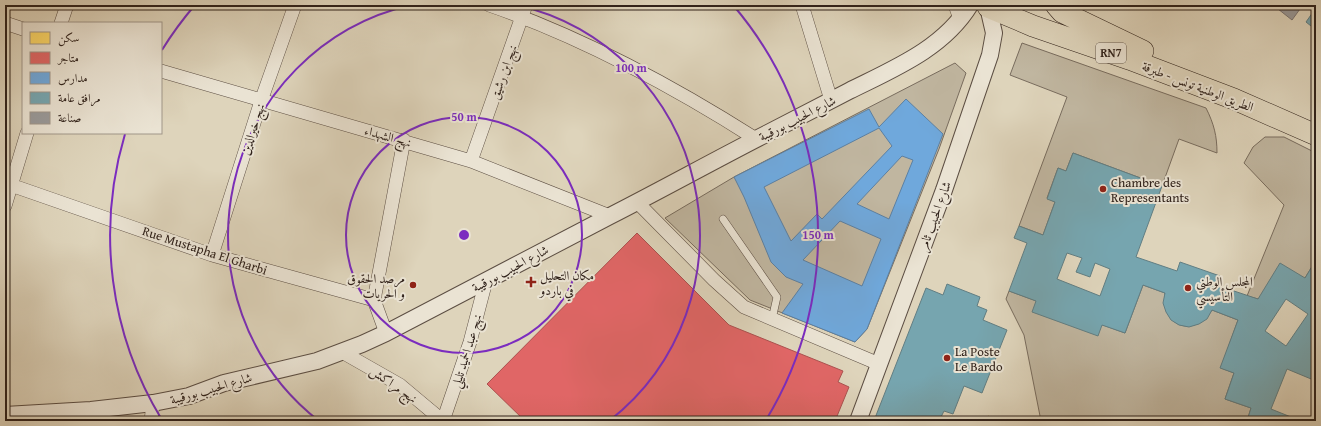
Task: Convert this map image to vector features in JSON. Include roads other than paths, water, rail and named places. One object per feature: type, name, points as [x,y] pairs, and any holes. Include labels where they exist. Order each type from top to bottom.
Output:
[{"type":"main road","points":[[979,6],[1009,8],[1020,5]]},
{"type":"main road","name":"الطريق الوطنية تونس - طبرقة","points":[[1056,5],[1062,12],[1126,44],[1287,110],[1316,119]]},
{"type":"main road","name":"الطريق الوطنية تونس - طبرقة","points":[[979,6],[1130,59],[1234,99],[1316,135]]},
{"type":"street","points":[[61,22],[67,5]]},
{"type":"street","name":"نهج خيرالدين","points":[[212,255],[260,101],[295,5]]},
{"type":"street","points":[[489,5],[524,11],[644,73],[756,139]]},
{"type":"street","points":[[802,5],[831,100]]},
{"type":"street","name":"شارع الحبيب بورقيبة","points":[[5,415],[99,409],[153,403],[189,396],[224,383],[317,361],[342,352],[386,333],[610,216],[638,203],[831,100],[902,65],[929,48],[947,34],[957,12],[979,6]]},
{"type":"street","name":"شارع الحبيب ثامر","points":[[858,421],[944,190],[990,55],[994,33],[979,6]]},
{"type":"street","name":"نهج ابن رشيق","points":[[471,161],[524,11]]},
{"type":"street","points":[[5,23],[22,29]]},
{"type":"street","name":"نهج الشهداء","points":[[162,71],[260,101],[404,140],[471,161],[610,216]]},
{"type":"street","points":[[5,206],[8,184],[27,134]]},
{"type":"street","points":[[386,333],[374,300],[404,140]]},
{"type":"street","name":"Rue Mustapha El Gharbi","points":[[8,184],[212,255],[374,300]]},
{"type":"street","points":[[638,203],[734,298],[744,306],[879,364]]},
{"type":"street","name":"نهج عبد الحميد تليلي","points":[[443,421],[470,342],[486,281]]},
{"type":"street","name":"نهج مراكش","points":[[342,352],[400,385],[443,421]]},
{"type":"street","points":[[151,421],[153,403]]},
{"type":"lane","points":[[723,219],[777,297],[772,319]]},
{"type":"place","name":"Chambre des Representants","points":[[1103,189]]},
{"type":"place","name":"مكان التحليل في باردو","points":[[531,282]]},
{"type":"place","name":"مرصد الحقوق و الحريات","points":[[413,285]]},
{"type":"place","name":"المجلس الوطني التأسيسي","points":[[1188,288]]},
{"type":"place","name":"La Poste Le Bardo","points":[[947,358]]}]
